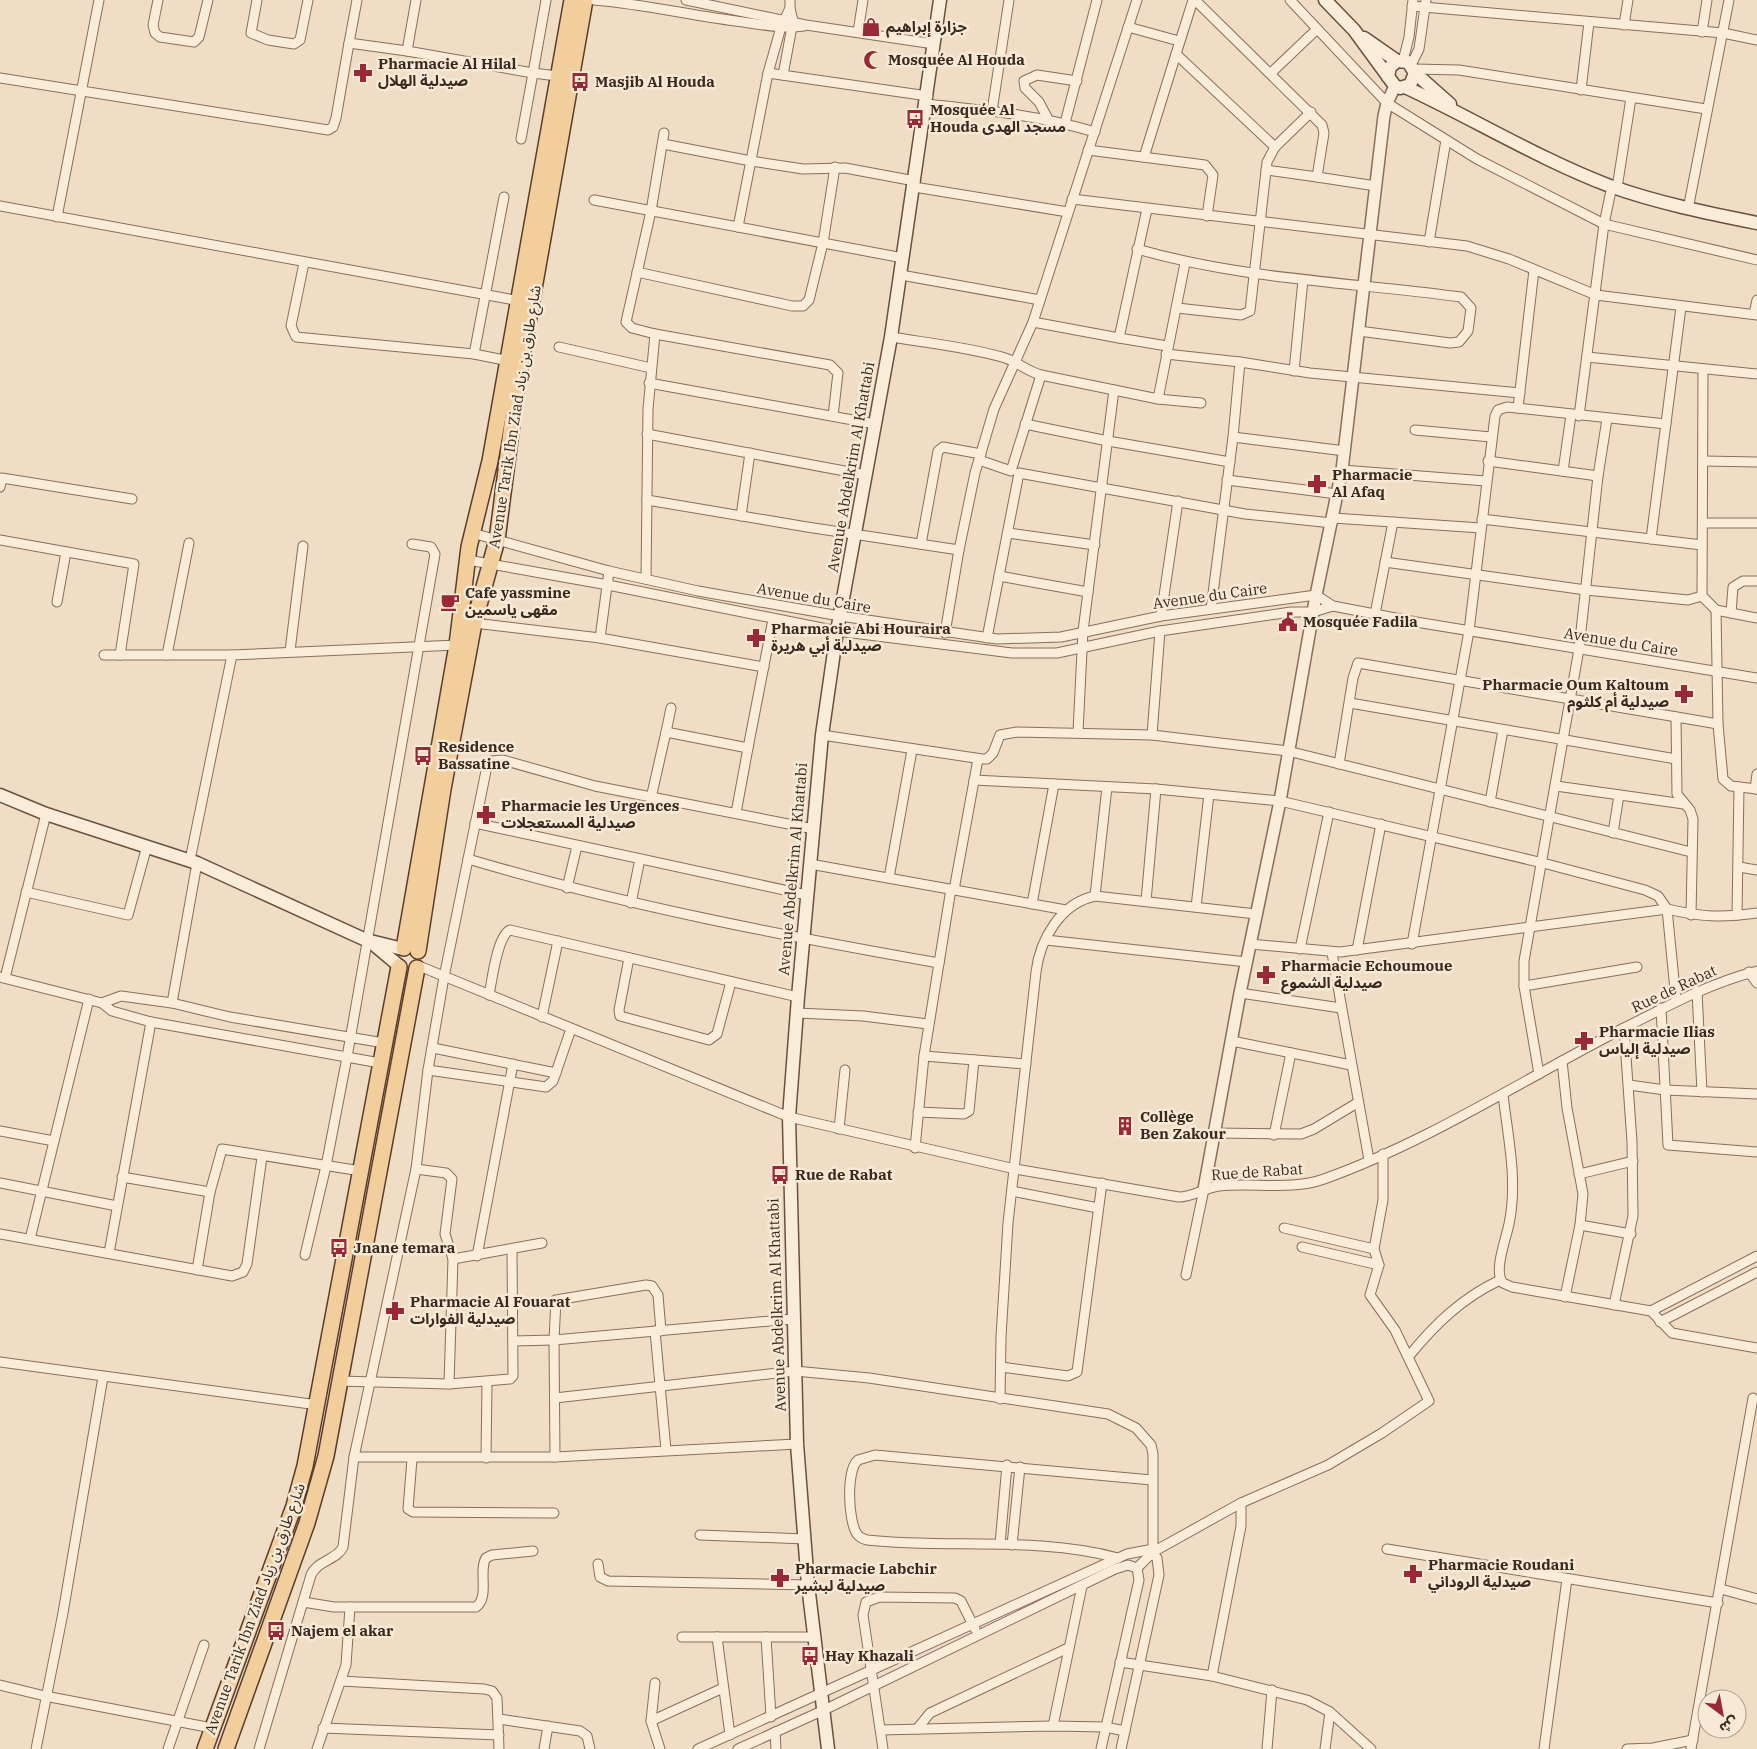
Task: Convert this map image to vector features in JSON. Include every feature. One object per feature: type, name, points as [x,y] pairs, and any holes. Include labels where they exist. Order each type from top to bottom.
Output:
[{"type":"main road","name":"Avenue Tarik Ibn Ziad شارع طارق بن زياد","points":[[412,956],[472,533],[490,461],[509,361],[557,76],[572,0]]},
{"type":"main road","name":"Avenue Tarik Ibn Ziad شارع طارق بن زياد","points":[[226,1749],[307,1523],[326,1456],[412,956],[443,789],[474,623],[497,540],[518,385],[585,0]]},
{"type":"main road","name":"Avenue Abdelkrim Al Khattabi","points":[[828,1749],[808,1586],[797,1444],[789,1116],[796,1013],[822,735],[837,631],[901,275],[940,0]]},
{"type":"main road","points":[[1325,0],[1354,30],[1396,83],[1459,112],[1532,152],[1614,187],[1688,209],[1757,223]]},
{"type":"main road","points":[[1354,30],[1408,66],[1459,112]]},
{"type":"main road","points":[[1396,83],[1390,67],[1408,66]]},
{"type":"main road","points":[[1396,83],[1413,82],[1408,66]]},
{"type":"main road","points":[[0,795],[46,814],[193,862],[368,941],[412,956],[408,971],[368,941]]},
{"type":"main road","name":"Avenue Tarik Ibn Ziad شارع طارق بن زياد","points":[[205,1749],[294,1506],[318,1405],[398,965]]},
{"type":"street","points":[[57,217],[99,0]]},
{"type":"street","points":[[158,0],[152,25],[155,33],[160,37],[194,42],[199,36],[208,0]]},
{"type":"street","points":[[257,0],[251,33],[268,40],[294,44],[300,40],[308,0]]},
{"type":"street","points":[[0,78],[328,130],[334,125],[357,0]]},
{"type":"street","points":[[407,51],[416,0]]},
{"type":"street","points":[[521,139],[546,0]]},
{"type":"street","points":[[594,0],[641,4],[694,16],[806,25],[934,44]]},
{"type":"street","points":[[686,0],[788,24]]},
{"type":"street","points":[[858,32],[863,0]]},
{"type":"street","points":[[992,111],[1009,0]]},
{"type":"street","points":[[1065,123],[1097,0]]},
{"type":"street","points":[[944,633],[959,550],[980,457],[994,409],[1033,322],[1137,0]]},
{"type":"street","points":[[1144,157],[1179,41],[1194,0],[1311,112],[1322,126],[1324,133],[1317,177]]},
{"type":"street","points":[[1290,0],[1316,30],[1387,103],[1503,174],[1604,224],[1757,260]]},
{"type":"street","points":[[1624,25],[1628,0]]},
{"type":"street","points":[[1702,32],[1707,0]]},
{"type":"street","points":[[1688,209],[1728,0]]},
{"type":"street","points":[[694,16],[696,1]]},
{"type":"street","points":[[1408,66],[1413,3],[1589,22],[1723,33],[1757,40]]},
{"type":"street","points":[[783,75],[790,4]]},
{"type":"street","points":[[1408,66],[1419,49],[1426,4]]},
{"type":"street","points":[[1581,90],[1589,22]]},
{"type":"street","points":[[738,228],[768,73],[788,24]]},
{"type":"street","points":[[1128,27],[1179,41]]},
{"type":"street","points":[[1271,73],[1316,30]]},
{"type":"street","points":[[350,43],[557,76]]},
{"type":"street","points":[[1176,54],[1275,147]]},
{"type":"street","points":[[1408,66],[1459,70],[1706,109]]},
{"type":"street","points":[[768,73],[1048,119],[1094,132]]},
{"type":"street","points":[[1048,119],[1039,102],[1024,88],[1024,81],[1037,75],[1077,81]]},
{"type":"street","points":[[1186,1275],[1215,1133],[1246,962],[1280,801],[1316,595],[1342,470],[1387,103],[1396,83]]},
{"type":"street","points":[[1564,471],[1587,357],[1604,224],[1614,187],[1631,98]]},
{"type":"street","points":[[1177,308],[1246,314],[1250,311],[1269,156],[1275,147],[1311,112]]},
{"type":"street","points":[[664,134],[651,211],[626,323],[632,328],[655,334],[830,366],[838,373],[833,416]]},
{"type":"street","points":[[1429,242],[1446,140]]},
{"type":"street","points":[[663,144],[751,161],[803,168],[835,167],[915,184],[1068,212]]},
{"type":"street","points":[[1088,150],[1197,162],[1210,168],[1213,175],[1207,216]]},
{"type":"street","points":[[637,272],[792,306],[803,306],[809,300],[823,243],[835,167]]},
{"type":"street","points":[[1266,170],[1376,186]]},
{"type":"street","points":[[474,354],[504,197]]},
{"type":"street","points":[[1072,199],[1260,223],[1467,246],[1489,252],[1596,295],[1681,307],[1755,314],[1757,300]]},
{"type":"street","points":[[594,200],[903,258]]},
{"type":"street","points":[[0,206],[520,301]]},
{"type":"street","points":[[1119,338],[1147,209]]},
{"type":"street","points":[[1138,249],[1185,263],[1254,275],[1461,298],[1469,303],[1471,316],[1468,331],[1459,342],[1450,343],[1359,332]]},
{"type":"street","points":[[304,263],[291,326],[296,337],[474,354],[509,361]]},
{"type":"street","points":[[1158,399],[1166,350],[1177,308],[1185,263]]},
{"type":"street","points":[[1518,408],[1534,270]]},
{"type":"street","points":[[901,275],[1040,300]]},
{"type":"street","points":[[1294,370],[1303,280]]},
{"type":"street","points":[[1651,539],[1681,307]]},
{"type":"street","points":[[1033,322],[1119,338],[1166,350],[1294,370],[1520,393]]},
{"type":"street","points":[[646,579],[647,434],[649,383],[655,334]]},
{"type":"street","points":[[891,337],[982,352],[1015,361],[1026,370],[1041,375],[1158,399],[1201,403]]},
{"type":"street","points":[[559,348],[651,368]]},
{"type":"street","points":[[1587,357],[1757,374]]},
{"type":"street","points":[[1211,609],[1233,437],[1240,362]]},
{"type":"street","points":[[1703,369],[1702,596],[1716,610],[1757,618]]},
{"type":"street","points":[[987,638],[1008,533],[1015,472],[1025,424],[1041,375]]},
{"type":"street","points":[[649,383],[875,424]]},
{"type":"street","points":[[1078,732],[1083,631],[1114,390]]},
{"type":"street","points":[[1412,944],[1442,791],[1469,631],[1488,461],[1495,416],[1498,410],[1507,407],[1666,424]]},
{"type":"street","points":[[1539,1074],[1524,986],[1524,961],[1532,927],[1579,649],[1598,476],[1607,419]]},
{"type":"street","points":[[1025,424],[1108,441],[1230,462]]},
{"type":"street","points":[[1415,430],[1491,437]]},
{"type":"street","points":[[647,434],[866,475]]},
{"type":"street","points":[[1233,437],[1345,450]]},
{"type":"street","points":[[921,544],[938,451],[943,448],[980,457],[1015,472],[1270,518],[1481,523],[1593,531],[1702,545]]},
{"type":"street","points":[[740,516],[750,453]]},
{"type":"street","points":[[1488,461],[1598,476]]},
{"type":"street","points":[[1704,461],[1757,462]]},
{"type":"street","points":[[1342,470],[1486,481]]},
{"type":"street","points":[[0,487],[2,478],[132,499]]},
{"type":"street","points":[[1227,480],[1337,494]]},
{"type":"street","points":[[647,500],[959,550]]},
{"type":"street","points":[[1161,616],[1178,501]]},
{"type":"street","points":[[1375,614],[1393,522]]},
{"type":"street","points":[[1703,523],[1757,523]]},
{"type":"street","name":"Avenue du Caire","points":[[472,533],[609,571],[698,591],[944,633],[987,638],[1047,638],[1161,616],[1316,595],[1333,606],[1375,614],[1757,678]]},
{"type":"street","points":[[1008,533],[1095,545]]},
{"type":"street","points":[[0,540],[134,564],[120,655]]},
{"type":"street","points":[[167,655],[189,543]]},
{"type":"street","points":[[305,1255],[326,1166],[347,1057],[349,1036],[368,941],[417,648],[435,554],[431,547],[412,544]]},
{"type":"street","points":[[290,651],[303,546]]},
{"type":"street","points":[[57,602],[66,552]]},
{"type":"street","name":"Avenue du Caire","points":[[468,560],[608,585],[837,631],[1012,653],[1057,652],[1160,631],[1292,612],[1313,612],[1333,606]]},
{"type":"street","points":[[1385,562],[1586,590],[1688,600],[1702,596]]},
{"type":"street","points":[[600,638],[609,571]]},
{"type":"street","points":[[999,576],[1088,592]]},
{"type":"street","points":[[1731,613],[1733,587],[1743,581],[1757,581]]},
{"type":"street","points":[[1716,610],[1718,724],[1723,779],[1731,786],[1756,789],[1757,774]]},
{"type":"street","points":[[736,814],[772,619]]},
{"type":"street","points":[[474,623],[600,638],[764,667]]},
{"type":"street","points":[[1152,735],[1160,631]]},
{"type":"street","points":[[104,655],[232,655],[456,645]]},
{"type":"street","points":[[172,1003],[193,862],[232,655]]},
{"type":"street","points":[[1339,764],[1357,663],[1718,724]]},
{"type":"street","points":[[1350,703],[1564,742],[1676,759]]},
{"type":"street","points":[[652,798],[671,708]]},
{"type":"street","points":[[1676,717],[1676,794],[1690,810],[1693,819],[1691,914]]},
{"type":"street","points":[[1490,802],[1503,730]]},
{"type":"street","points":[[666,732],[748,748]]},
{"type":"street","points":[[822,735],[978,759],[991,756],[997,738],[1004,732],[1152,735],[1288,751],[1691,852]]},
{"type":"street","points":[[889,878],[912,750]]},
{"type":"street","points":[[915,1148],[928,1024],[978,759]]},
{"type":"street","points":[[259,1749],[311,1575],[316,1566],[342,1549],[354,1457],[416,1169],[428,1070],[444,977],[484,773],[489,763],[503,760],[595,786],[814,829]]},
{"type":"street","points":[[974,780],[1156,789],[1280,801],[1543,863],[1645,890],[1658,896],[1667,909],[1676,1000]]},
{"type":"street","points":[[1032,904],[1054,784]]},
{"type":"street","points":[[1556,786],[1684,804]]},
{"type":"street","points":[[1095,896],[1107,787]]},
{"type":"street","points":[[1737,915],[1739,787]]},
{"type":"street","points":[[1146,901],[1156,789]]},
{"type":"street","points":[[1196,907],[1209,794]]},
{"type":"street","points":[[1613,833],[1619,795]]},
{"type":"street","points":[[1300,949],[1329,812]]},
{"type":"street","points":[[46,814],[3,978],[102,1002],[112,1011],[151,1022],[380,1063]]},
{"type":"street","points":[[475,823],[807,895]]},
{"type":"street","points":[[1357,950],[1381,824]]},
{"type":"street","points":[[26,892],[128,915],[147,846]]},
{"type":"street","points":[[567,888],[577,846]]},
{"type":"street","points":[[468,859],[567,888],[631,903],[804,940],[939,963]]},
{"type":"street","points":[[631,903],[640,859]]},
{"type":"street","points":[[810,864],[1066,910]]},
{"type":"street","points":[[1739,867],[1757,870]]},
{"type":"street","points":[[1000,1399],[1007,1242],[1012,1191],[1037,962],[1046,940],[1066,910],[1086,898],[1095,896],[1256,914]]},
{"type":"street","points":[[1250,944],[1332,953],[1667,909],[1711,917],[1757,913]]},
{"type":"street","points":[[489,996],[500,943],[507,932],[513,930],[798,997]]},
{"type":"street","points":[[1046,940],[1246,962]]},
{"type":"street","points":[[542,1017],[558,941]]},
{"type":"street","points":[[1332,953],[1357,1104],[1369,1160]]},
{"type":"street","name":"Rue de Rabat","points":[[412,956],[444,977],[789,1116],[915,1148],[1015,1169],[1179,1197],[1190,1196],[1204,1189],[1229,1185],[1307,1184],[1324,1179],[1383,1154],[1503,1095],[1676,1000],[1753,972]]},
{"type":"street","points":[[629,958],[618,1010],[620,1016],[709,1040],[717,1034],[731,982]]},
{"type":"street","points":[[1524,986],[1637,967]]},
{"type":"street","points":[[1753,972],[1757,983]]},
{"type":"street","points":[[1697,991],[1702,1092]]},
{"type":"street","points":[[1240,993],[1341,1008]]},
{"type":"street","points":[[102,1002],[121,996],[172,1003],[230,1017],[384,1043]]},
{"type":"street","points":[[30,1239],[89,999]]},
{"type":"street","points":[[1661,1008],[1668,1145],[1757,1152]]},
{"type":"street","points":[[796,1013],[863,1016],[928,1024]]},
{"type":"street","points":[[109,1253],[151,1022]]},
{"type":"street","points":[[1614,1305],[1631,1234],[1633,1216],[1633,1161],[1624,1028]]},
{"type":"street","points":[[428,1070],[546,1087],[551,1084],[556,1073],[571,1029]]},
{"type":"street","points":[[1232,1041],[1351,1065]]},
{"type":"street","points":[[433,1048],[556,1073]]},
{"type":"street","points":[[1274,1135],[1291,1053]]},
{"type":"street","points":[[924,1056],[1026,1064]]},
{"type":"street","points":[[918,1112],[961,1114],[969,1111],[974,1060]]},
{"type":"street","points":[[1562,1062],[1567,1108],[1583,1194],[1580,1224],[1565,1297]]},
{"type":"street","points":[[477,1256],[513,1064]]},
{"type":"street","points":[[839,1129],[845,1070]]},
{"type":"street","points":[[1629,1086],[1665,1090],[1757,1094]]},
{"type":"street","points":[[1503,1095],[1514,1188],[1510,1222],[1497,1270],[1500,1280],[1512,1287],[1651,1311],[1757,1256]]},
{"type":"street","points":[[1215,1133],[1295,1135],[1307,1132],[1357,1104]]},
{"type":"street","points":[[0,1131],[54,1141]]},
{"type":"street","points":[[197,1270],[210,1192],[222,1149],[361,1171]]},
{"type":"street","points":[[1137,1568],[1153,1552],[1241,1503],[1328,1465],[1382,1433],[1429,1401],[1395,1330],[1370,1295],[1379,1265],[1374,1250],[1383,1200],[1383,1154]]},
{"type":"street","points":[[0,1234],[232,1276],[243,1272],[247,1264],[262,1156]]},
{"type":"street","points":[[1579,1174],[1633,1161]]},
{"type":"street","points":[[416,1169],[446,1174],[452,1179],[445,1234],[454,1258],[449,1384]]},
{"type":"street","points":[[122,1177],[210,1192]]},
{"type":"street","points":[[0,1183],[117,1206]]},
{"type":"street","points":[[1001,1367],[1068,1376],[1077,1372],[1102,1183]]},
{"type":"street","points":[[1012,1191],[1098,1208]]},
{"type":"street","points":[[1580,1224],[1631,1234]]},
{"type":"street","points":[[1284,1228],[1374,1250]]},
{"type":"street","points":[[454,1258],[477,1256],[542,1243]]},
{"type":"street","points":[[1302,1248],[1379,1265]]},
{"type":"street","points":[[340,1381],[449,1384],[508,1381],[512,1378],[512,1250]]},
{"type":"street","points":[[1660,1322],[1757,1272]]},
{"type":"street","points":[[1409,1356],[1444,1316],[1469,1296],[1500,1280]]},
{"type":"street","points":[[556,1457],[554,1340],[556,1300],[646,1285],[655,1289],[658,1295],[660,1387],[666,1450]]},
{"type":"street","points":[[1651,1311],[1660,1322],[1676,1334],[1757,1348]]},
{"type":"street","points":[[513,1341],[554,1340],[793,1319]]},
{"type":"street","points":[[0,1362],[318,1405]]},
{"type":"street","points":[[555,1398],[795,1371],[861,1377],[1108,1414],[1127,1422],[1146,1437],[1151,1445],[1153,1552],[1158,1563],[1159,1574],[1121,1749]]},
{"type":"street","points":[[36,1749],[63,1613],[103,1377]]},
{"type":"street","points":[[486,1458],[487,1382]]},
{"type":"street","points":[[1627,1749],[1692,1744],[1721,1589],[1753,1398]]},
{"type":"street","points":[[354,1457],[412,1459],[556,1457],[797,1444]]},
{"type":"street","points":[[1118,1558],[1091,1552],[1012,1544],[872,1541],[862,1538],[853,1522],[851,1471],[858,1460],[876,1455],[1007,1465],[1152,1480]]},
{"type":"street","points":[[412,1459],[407,1501],[408,1509],[413,1512],[554,1513]]},
{"type":"street","points":[[1000,1544],[1007,1465]]},
{"type":"street","points":[[1012,1544],[1020,1467]]},
{"type":"street","points":[[1212,1676],[1241,1526],[1241,1503]]},
{"type":"street","points":[[700,1535],[805,1539]]},
{"type":"street","points":[[698,1749],[771,1718],[1118,1558],[1142,1549],[1153,1552]]},
{"type":"street","points":[[1387,1549],[1718,1603]]},
{"type":"street","points":[[303,1602],[350,1607],[476,1607],[482,1598],[483,1563],[486,1558],[492,1555],[533,1551]]},
{"type":"street","points":[[598,1564],[600,1577],[608,1581],[808,1586]]},
{"type":"street","points":[[738,1749],[875,1686],[1122,1566],[1128,1565],[1137,1568],[1140,1575],[1101,1749]]},
{"type":"street","points":[[1544,1749],[1567,1579]]},
{"type":"street","points":[[1053,1726],[1082,1586]]},
{"type":"street","points":[[1721,1589],[1757,1599]]},
{"type":"street","points":[[883,1749],[863,1615],[864,1606],[868,1600],[879,1597],[955,1598],[961,1601],[977,1637]]},
{"type":"street","points":[[316,1749],[346,1665],[350,1607]]},
{"type":"street","points":[[682,1637],[815,1637]]},
{"type":"street","points":[[717,1637],[730,1735]]},
{"type":"street","points":[[766,1637],[771,1718]]},
{"type":"street","points":[[168,1749],[204,1645]]},
{"type":"street","points":[[917,1729],[930,1713],[1068,1648]]},
{"type":"street","points":[[1120,1662],[1212,1676],[1306,1700],[1330,1712],[1371,1749]]},
{"type":"street","points":[[341,1681],[488,1690],[495,1694],[499,1719],[499,1749]]},
{"type":"street","points":[[655,1683],[651,1721],[660,1749]]},
{"type":"street","points":[[0,1685],[45,1696],[179,1720],[212,1728]]},
{"type":"street","points":[[651,1721],[723,1688]]},
{"type":"street","points":[[1267,1749],[1272,1690]]},
{"type":"street","points":[[1326,1749],[1330,1712]]},
{"type":"street","points":[[499,1719],[584,1733],[589,1740],[590,1749]]},
{"type":"street","points":[[544,1749],[548,1726]]},
{"type":"street","points":[[881,1730],[1053,1726],[1105,1727],[1125,1731]]},
{"type":"street","points":[[323,1728],[499,1735]]},
{"type":"street","points":[[775,1732],[776,1749]]},
{"type":"place","name":"جزارة إبراهيم","points":[[871,27]]},
{"type":"place","name":"Mosquée Al Houda","points":[[873,60]]},
{"type":"place","name":"Pharmacie Al Hilal صيدلية الهلال","points":[[363,73]]},
{"type":"place","name":"Masjib Al Houda","points":[[580,82]]},
{"type":"place","name":"Mosquée Al Houda مسجد الهدى","points":[[915,119]]},
{"type":"place","name":"Pharmacie Al Afaq","points":[[1317,484]]},
{"type":"place","name":"Cafe yassmine مقهى ياسمين","points":[[450,602]]},
{"type":"place","name":"Mosquée Fadila","points":[[1288,622]]},
{"type":"place","name":"Pharmacie Abi Houraira صيدلية أبي هريرة","points":[[756,638]]},
{"type":"place","name":"Pharmacie Oum Kaltoum صيدلية أم كلثوم","points":[[1684,694]]},
{"type":"place","name":"Residence Bassatine","points":[[423,756]]},
{"type":"place","name":"Pharmacie les Urgences صيدلية المستعجلات","points":[[486,815]]},
{"type":"place","name":"Pharmacie Echoumoue صيدلية الشموع","points":[[1266,975]]},
{"type":"place","name":"Pharmacie Ilias صيدلية إلياس","points":[[1584,1041]]},
{"type":"place","name":"Collège Ben Zakour","points":[[1125,1126]]},
{"type":"place","name":"Rue de Rabat","points":[[780,1175]]},
{"type":"place","name":"Jnane temara","points":[[339,1248]]},
{"type":"place","name":"Pharmacie Al Fouarat صيدلية الفوارات","points":[[395,1311]]},
{"type":"place","name":"Pharmacie Roudani صيدلية الروداني","points":[[1413,1574]]},
{"type":"place","name":"Pharmacie Labchir صيدلية لبشير","points":[[780,1578]]},
{"type":"place","name":"Najem el akar","points":[[276,1631]]},
{"type":"place","name":"Hay Khazali","points":[[810,1656]]}]
